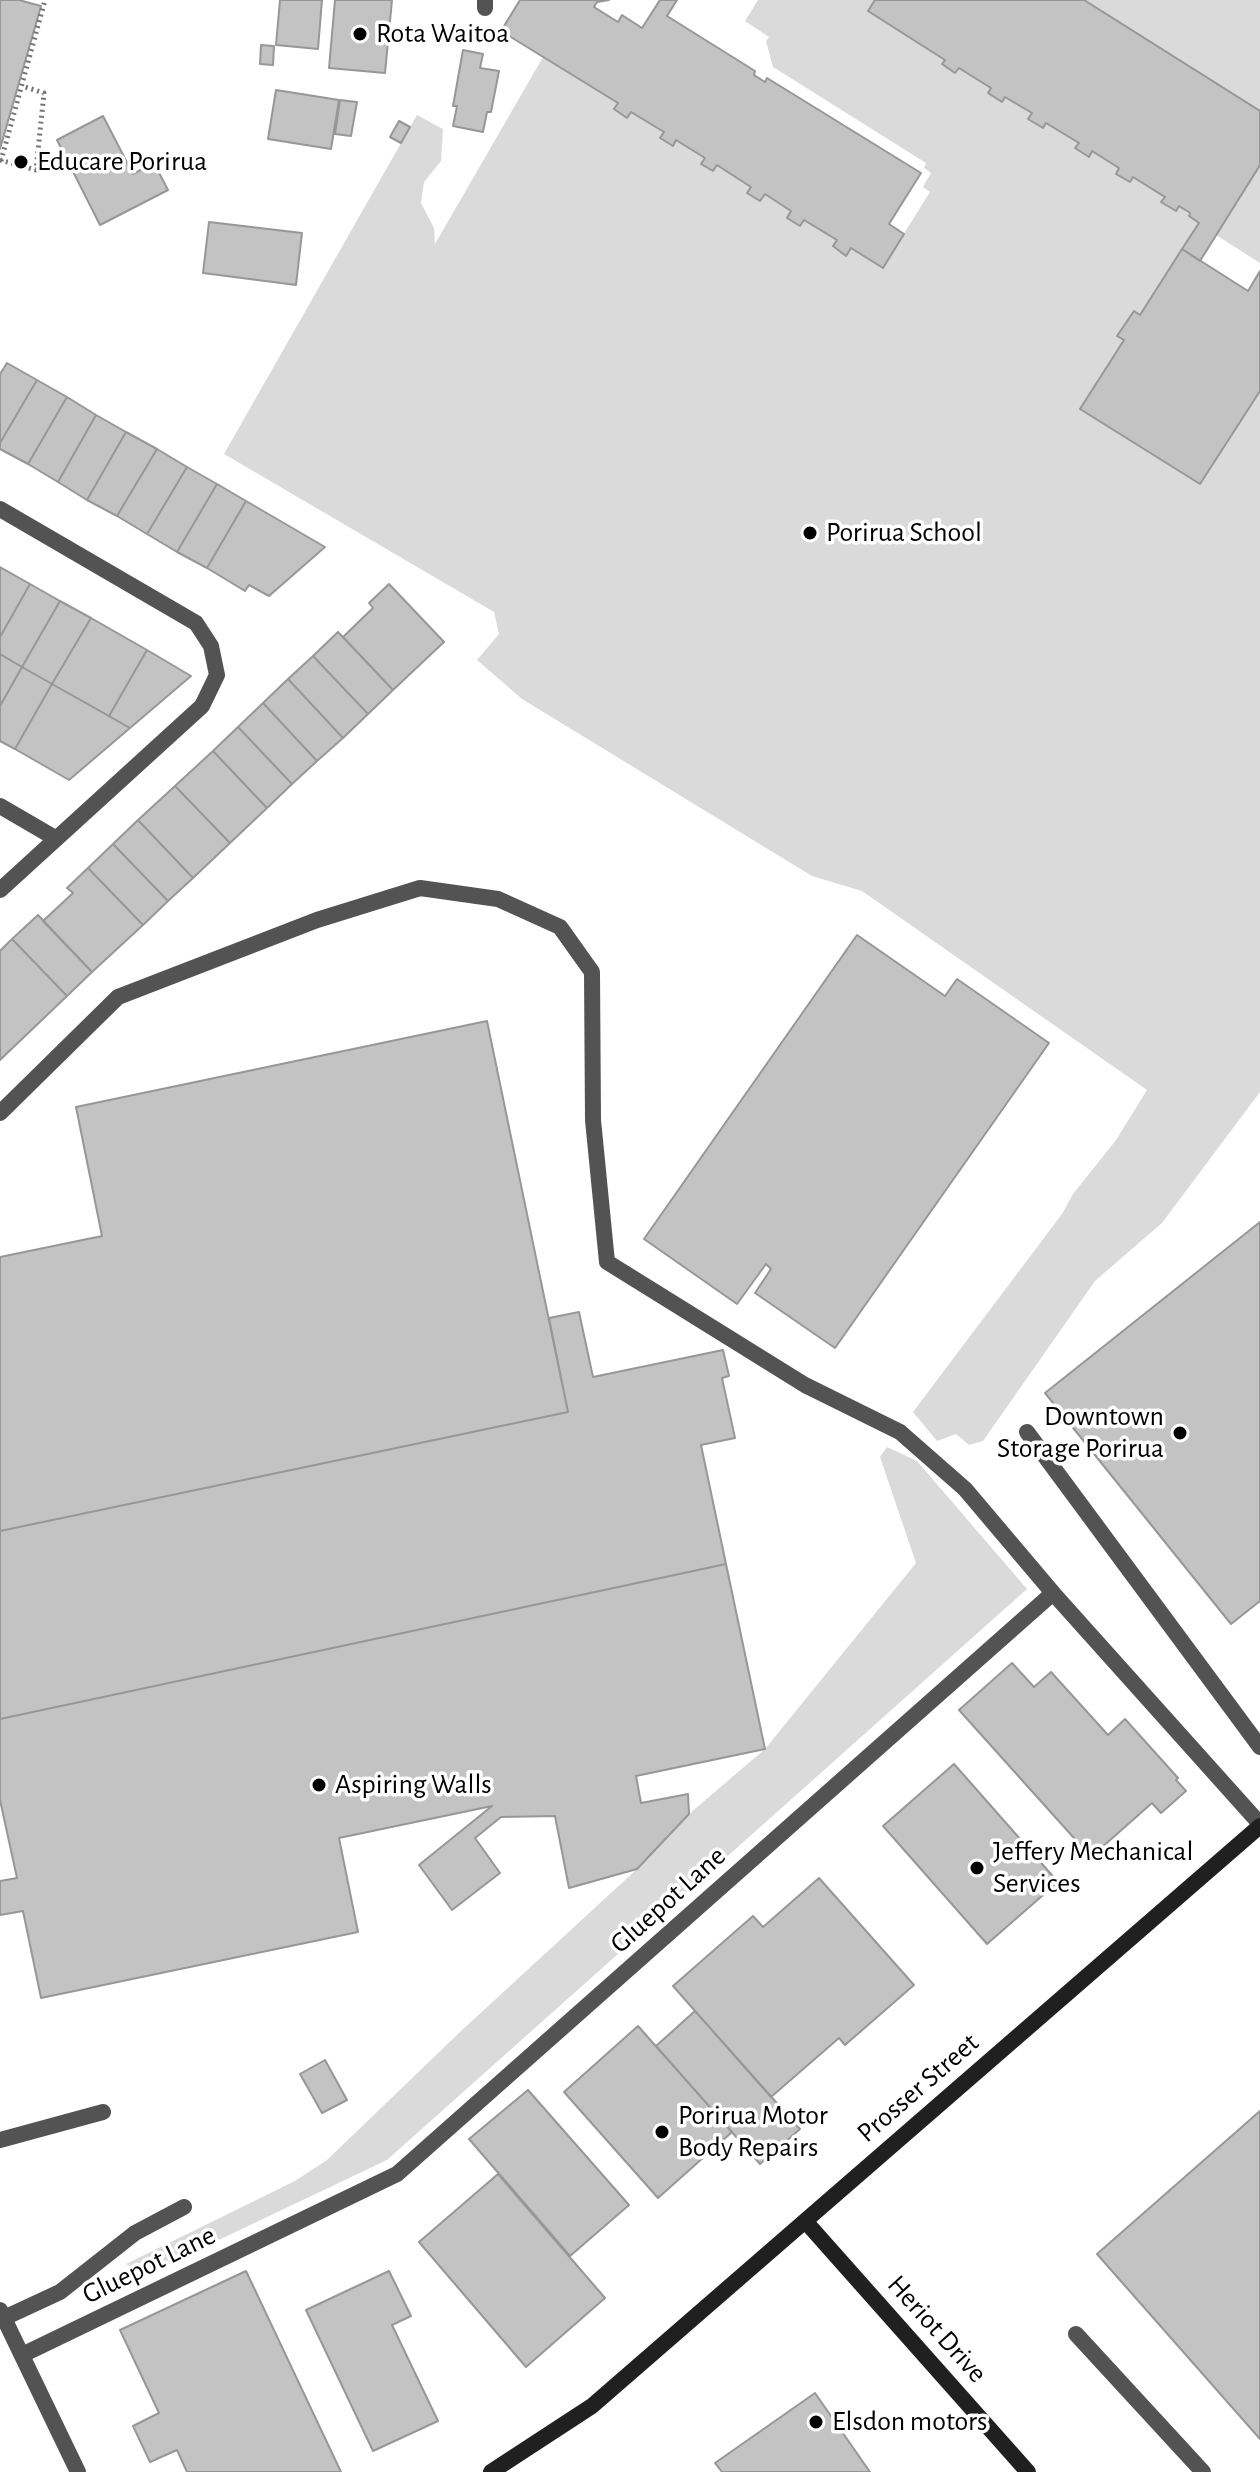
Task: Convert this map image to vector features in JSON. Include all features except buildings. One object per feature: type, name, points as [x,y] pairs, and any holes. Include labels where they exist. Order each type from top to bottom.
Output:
[{"type":"main road","name":"Prosser Street","points":[[491,2472],[592,2406],[1260,1825]]},
{"type":"main road","name":"Heriot Drive","points":[[806,2222],[1028,2472]]},
{"type":"street","points":[[0,509],[196,623],[211,646],[217,675],[202,706],[0,890]]},
{"type":"street","points":[[0,806],[55,838]]},
{"type":"street","points":[[0,1113],[118,997],[317,920],[420,888],[498,899],[560,927],[592,972],[593,1120],[607,1262],[805,1385],[900,1432],[965,1489],[1053,1593],[1260,1825]]},
{"type":"street","points":[[1027,1432],[1260,1747]]},
{"type":"street","name":"Gluepot Lane","points":[[22,2355],[397,2174],[1053,1593]]},
{"type":"street","points":[[0,2140],[103,2112]]},
{"type":"street","points":[[78,2472],[2,2314],[60,2292],[104,2254],[135,2233],[184,2207]]},
{"type":"street","points":[[1076,2334],[1203,2472]]},
{"type":"path","points":[[22,86],[44,93],[36,170],[1,160],[45,0]]},
{"type":"shaded area","name":"Porirua School","points":[[758,0],[875,0],[869,12],[945,60],[942,65],[955,73],[959,68],[991,88],[988,93],[1001,102],[1005,97],[1032,113],[1029,119],[1042,128],[1046,123],[1079,143],[1076,149],[1088,157],[1092,151],[1119,168],[1116,174],[1129,182],[1133,177],[1165,197],[1162,202],[1176,211],[1179,206],[1199,223],[1140,315],[1133,312],[1118,335],[1124,340],[1081,408],[1200,484],[1260,391],[1260,1092],[1162,1223],[1095,1281],[983,1441],[969,1445],[956,1434],[937,1441],[913,1412],[1116,1140],[1147,1090],[862,891],[812,876],[522,699],[477,660],[499,634],[494,612],[224,454],[417,115],[443,129],[441,161],[424,182],[421,203],[434,228],[435,244],[543,57],[618,103],[614,110],[626,117],[631,112],[664,132],[660,139],[672,146],[676,140],[705,158],[701,164],[713,171],[717,165],[751,187],[760,201],[765,194],[791,211],[787,218],[800,226],[804,220],[837,240],[833,246],[846,255],[851,248],[883,267],[930,192],[923,187],[931,173],[924,168],[926,163],[773,67],[766,41],[769,37],[745,21]]},
{"type":"shaded area","points":[[1084,0],[1260,0],[1260,111]]},
{"type":"shaded area","points":[[1260,165],[1260,263],[1216,235]]},
{"type":"shaded area","points":[[887,1447],[917,1461],[1027,1589],[387,2160],[145,2275],[126,2264],[295,2181],[327,2160],[637,1869],[689,1814],[765,1749],[916,1563],[880,1457]]},
{"type":"place","name":"Rota Waitoa","points":[[360,34]]},
{"type":"place","name":"Educare Porirua","points":[[21,162]]},
{"type":"place","name":"Porirua School","points":[[810,533]]},
{"type":"place","name":"Downtown Storage Porirua","points":[[1180,1433]]},
{"type":"place","name":"Aspiring Walls","points":[[319,1785]]},
{"type":"place","name":"Jeffery Mechanical Services","points":[[977,1868]]},
{"type":"place","name":"Porirua Motor Body Repairs","points":[[662,2132]]},
{"type":"place","name":"Elsdon motors","points":[[816,2422]]}]
